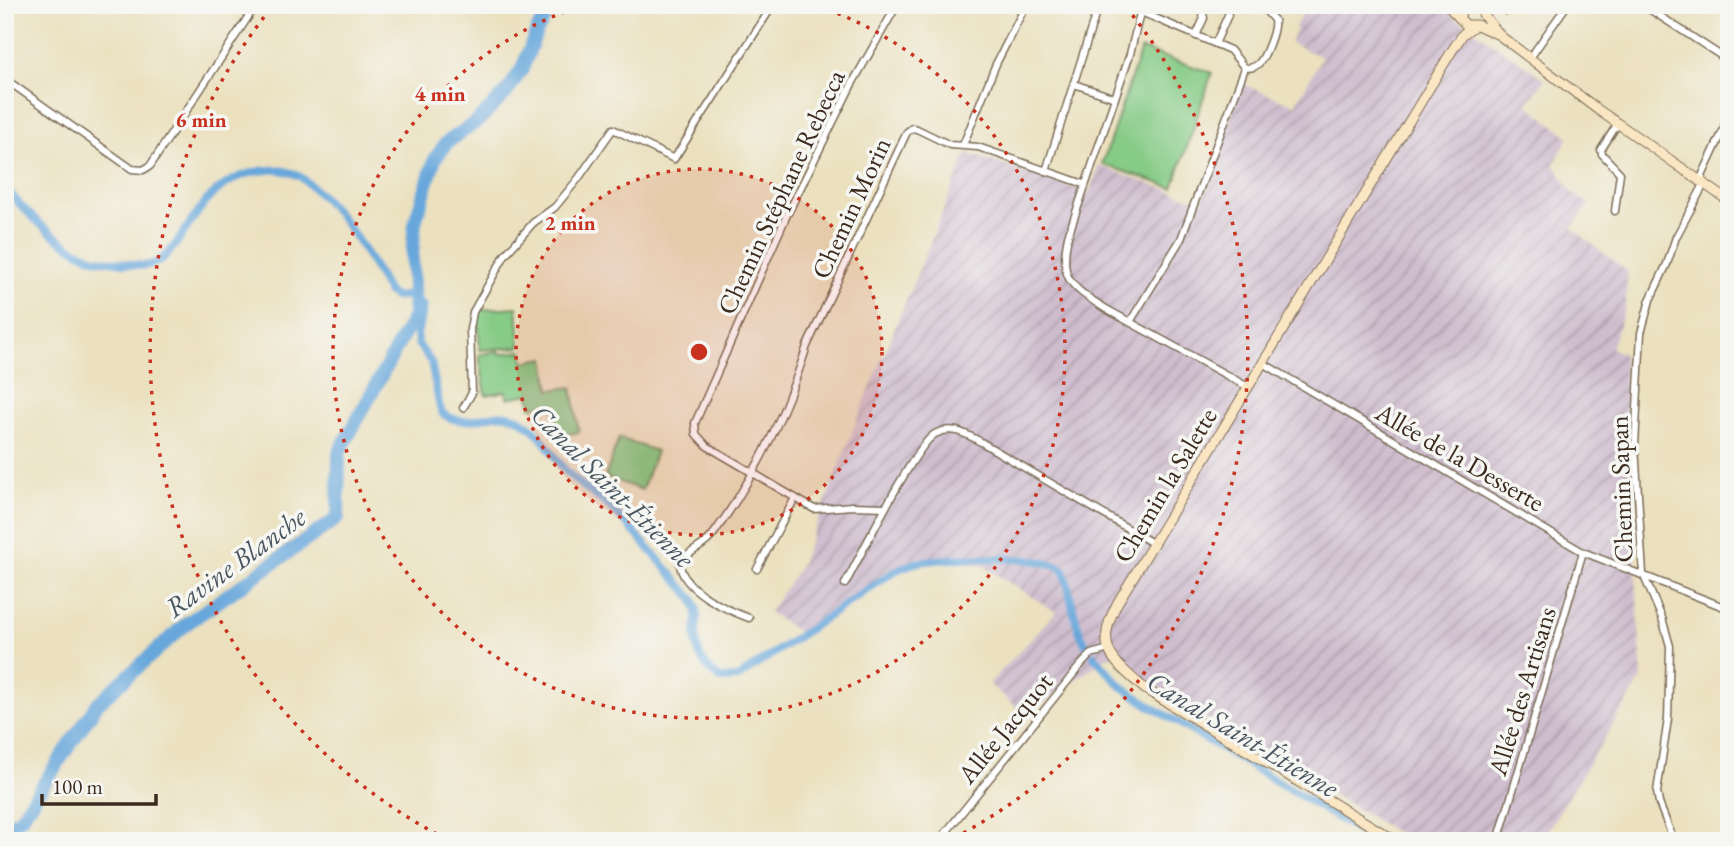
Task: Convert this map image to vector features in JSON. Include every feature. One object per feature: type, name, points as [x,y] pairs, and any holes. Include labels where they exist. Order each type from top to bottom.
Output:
[{"type":"street","points":[[5,79],[132,169],[144,170],[150,166],[256,5]]},
{"type":"street","points":[[464,408],[472,393],[470,329],[473,312],[505,255],[533,223],[555,207],[613,129],[674,159],[773,5]]},
{"type":"street","name":"Chemin Stéphane Rebecca","points":[[886,508],[852,506],[820,510],[737,465],[701,441],[696,434],[696,417],[786,217],[852,84],[897,5]]},
{"type":"street","points":[[964,145],[996,64],[1026,5]]},
{"type":"street","points":[[1196,36],[1204,18],[1200,5]]},
{"type":"street","points":[[1245,68],[1260,64],[1275,26],[1270,13],[1261,5]]},
{"type":"street","points":[[1447,5],[1466,25],[1499,35],[1729,201]]},
{"type":"street","name":"Chemin la Salette","points":[[1453,48],[1464,5]]},
{"type":"street","points":[[1497,5],[1507,11],[1513,5]]},
{"type":"street","points":[[1530,58],[1567,5]]},
{"type":"street","points":[[1643,5],[1729,61]]},
{"type":"street","points":[[1245,68],[1230,50],[1141,8],[1130,54],[1084,184],[1063,259],[1068,278],[1087,297],[1248,387]]},
{"type":"street","points":[[1483,9],[1499,35]]},
{"type":"street","name":"Chemin la Salette","points":[[1109,649],[1105,631],[1110,617],[1453,48],[1464,34],[1476,26],[1483,9]]},
{"type":"street","points":[[1215,44],[1228,15]]},
{"type":"street","points":[[1046,171],[1095,16]]},
{"type":"street","points":[[1130,322],[1181,239],[1245,68]]},
{"type":"street","points":[[1073,84],[1115,98]]},
{"type":"street","name":"Chemin Sapan","points":[[1674,841],[1657,792],[1668,719],[1670,646],[1662,618],[1643,574],[1635,446],[1641,333],[1650,300],[1680,227],[1702,188],[1702,176],[1724,129],[1729,105]]},
{"type":"street","points":[[1615,211],[1620,173],[1601,150],[1618,123]]},
{"type":"street","name":"Chemin Morin","points":[[752,472],[783,413],[807,346],[907,132],[912,128],[917,129],[950,145],[978,147],[1084,184]]},
{"type":"street","name":"Allée de la Desserte","points":[[1263,363],[1583,552],[1729,609]]},
{"type":"street","points":[[845,584],[922,447],[932,436],[945,430],[961,431],[1154,544]]},
{"type":"street","points":[[749,618],[723,609],[709,600],[679,568],[681,560],[711,537],[752,472]]},
{"type":"street","points":[[757,569],[795,498]]},
{"type":"street","name":"Allée des Artisans","points":[[1498,841],[1583,552]]},
{"type":"street","points":[[1109,649],[1116,664],[1145,689],[1396,841]]},
{"type":"street","name":"Allée Jacquot","points":[[939,841],[1079,667],[1091,654],[1109,649]]},
{"type":"shaded area","points":[[1307,5],[1437,5],[1545,79],[1527,104],[1569,137],[1554,164],[1573,193],[1589,204],[1572,228],[1628,272],[1625,307],[1611,348],[1623,354],[1642,678],[1547,831],[1554,841],[1411,841],[1179,702],[1135,671],[1117,653],[1026,715],[989,684],[1056,612],[980,564],[920,557],[910,560],[890,569],[801,634],[769,612],[800,566],[967,153],[1089,193],[1099,166],[1202,202],[1242,84],[1295,105],[1322,57],[1290,43]]},
{"type":"green space","points":[[1141,49],[1212,73],[1173,188],[1102,164]]},
{"type":"green space","points":[[517,307],[520,347],[480,350],[477,310]]},
{"type":"green space","points":[[499,351],[500,354],[522,351],[524,362],[545,358],[550,390],[572,387],[579,432],[558,436],[553,404],[531,407],[529,394],[507,398],[506,391],[486,395],[479,355]]},
{"type":"green space","points":[[619,438],[656,451],[642,490],[605,477]]},
{"type":"waterway","name":"Ravine Blanche","points":[[5,827],[20,819],[98,703],[186,624],[338,518],[339,453],[414,316],[412,257],[415,222],[435,159],[446,143],[479,120],[506,93],[522,69],[536,33],[551,5]]},
{"type":"waterway","name":"Canal Saint-Étienne","points":[[5,186],[44,227],[80,252],[99,259],[150,265],[166,256],[206,201],[231,181],[264,170],[286,171],[301,177],[346,224],[388,292],[394,297],[412,295],[423,306],[417,335],[418,344],[431,362],[443,414],[464,421],[509,415],[533,429],[565,470],[614,511],[693,599],[697,614],[696,637],[700,656],[707,667],[721,679],[737,678],[895,571],[914,563],[938,560],[1019,559],[1039,561],[1064,570],[1076,620],[1088,648]]},
{"type":"waterway","name":"Canal Saint-Étienne","points":[[1094,656],[1121,686],[1147,704],[1376,841]]}]
